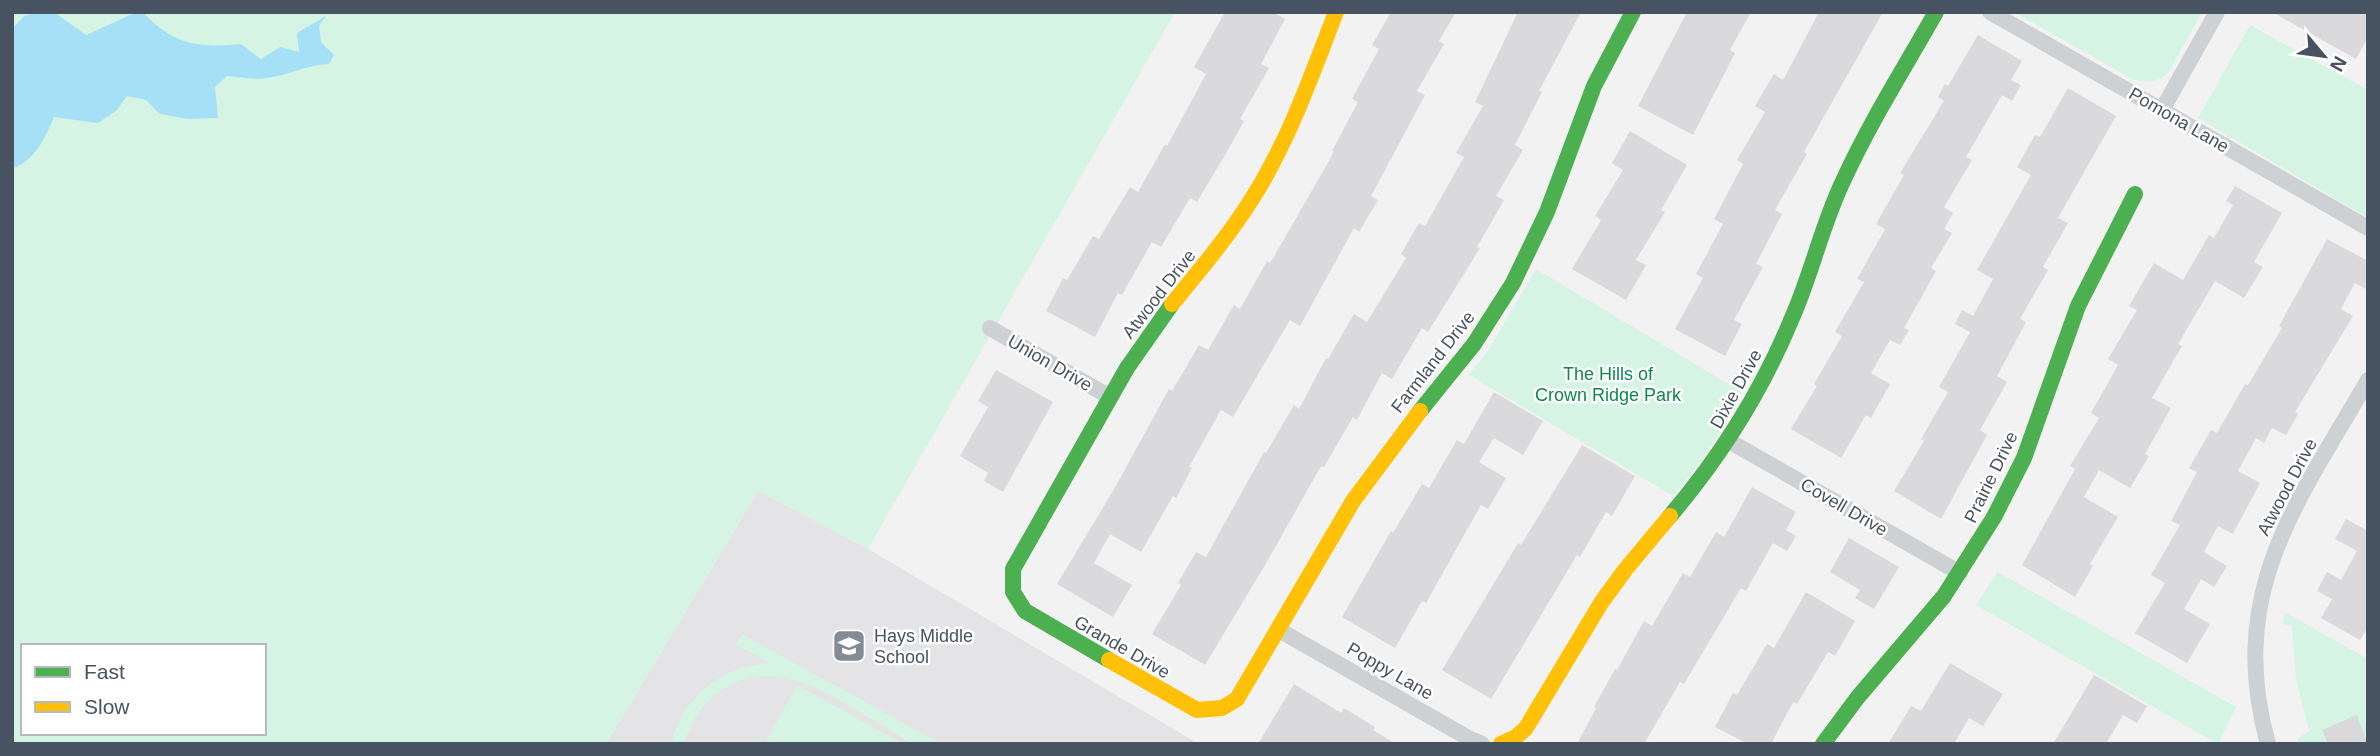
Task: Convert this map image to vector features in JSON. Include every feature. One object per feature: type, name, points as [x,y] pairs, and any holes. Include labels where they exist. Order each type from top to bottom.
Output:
[{"type":"street","name":"Atwood Drive","points":[[1014,596],[1011,579],[1016,561],[1110,397],[1144,342],[1215,252],[1262,181],[1297,115],[1336,12]]},
{"type":"street","name":"Farmland Drive","points":[[1221,709],[1242,694],[1367,481],[1391,447],[1464,358],[1505,296],[1544,220],[1600,74],[1633,12]]},
{"type":"street","name":"Dixie Drive","points":[[1503,743],[1526,728],[1601,603],[1625,570],[1692,492],[1729,441],[1785,337],[1827,217],[1848,170],[1936,12]]},
{"type":"street","name":"Pomona Lane","points":[[1990,12],[2368,228]]},
{"type":"street","points":[[2162,110],[2217,12]]},
{"type":"street","name":"Prairie Drive","points":[[1823,744],[1858,696],[1922,624],[1960,573],[1988,529],[2018,472],[2045,404],[2079,304],[2098,262],[2135,194]]},
{"type":"street","name":"Union Drive","points":[[990,328],[1110,397]]},
{"type":"street","name":"Atwood Drive","points":[[2268,744],[2260,710],[2255,660],[2263,588],[2276,546],[2291,514],[2368,380]]},
{"type":"street","name":"Covell Drive","points":[[1729,441],[1960,573]]},
{"type":"street","name":"Grande Drive","points":[[1014,596],[1019,606],[1031,616],[1189,707],[1207,711],[1221,709]]},
{"type":"street","name":"Poppy Lane","points":[[1279,630],[1482,744]]},
{"type":"shaded area","name":"Hays Middle School","points":[[758,491],[868,549],[1199,744],[606,744]]},
{"type":"green space","points":[[12,12],[1175,12],[868,549],[758,491],[606,744],[12,744]]},
{"type":"green space","points":[[2014,12],[2202,12],[2168,73],[2155,81],[2146,81],[2132,79]]},
{"type":"green space","points":[[2250,25],[2368,90],[2368,218],[2198,118]]},
{"type":"green space","name":"The Hills of Crown Ridge Park","points":[[1536,269],[1742,392],[1711,446],[1673,496],[1469,375],[1488,351]]},
{"type":"green space","points":[[1998,572],[2236,707],[2218,744],[1976,605]]},
{"type":"green space","points":[[2286,613],[2368,659],[2368,744],[2298,744],[2297,739],[2309,731],[2296,679],[2292,626],[2282,624]]},
{"type":"green space","points":[[742,634],[942,744],[912,743],[811,686],[770,676],[749,678],[721,691],[700,710],[684,744],[671,744],[685,712],[707,687],[736,670],[770,663],[736,645]]},
{"type":"green space","points":[[797,685],[904,744],[765,744]]},
{"type":"water","points":[[54,12],[86,35],[137,12],[143,12],[176,38],[199,44],[241,44],[261,59],[280,47],[299,52],[297,33],[326,16],[319,26],[321,42],[334,55],[329,64],[275,77],[257,79],[227,76],[215,87],[218,118],[188,119],[160,114],[146,100],[127,96],[116,111],[98,123],[54,117],[43,141],[33,154],[12,169],[12,29],[24,16]]},
{"type":"building","points":[[1225,12],[1273,12],[1285,19],[1261,64],[1269,68],[1240,119],[1244,121],[1197,202],[1190,198],[1161,247],[1152,242],[1122,295],[1118,293],[1095,337],[1046,311],[1063,278],[1067,280],[1093,236],[1099,239],[1130,187],[1138,192],[1165,144],[1167,146],[1206,74],[1194,67]]},
{"type":"building","points":[[1391,12],[1456,12],[1439,41],[1444,44],[1417,91],[1425,95],[1371,196],[1378,200],[1359,232],[1354,228],[1300,326],[1290,320],[1233,417],[1221,410],[1189,467],[1192,468],[1176,498],[1173,496],[1141,552],[1110,534],[1094,563],[1132,585],[1113,617],[1057,584],[1113,491],[1169,389],[1172,391],[1199,345],[1208,350],[1234,305],[1240,309],[1267,261],[1270,263],[1334,152],[1332,151],[1358,102],[1352,99],[1379,49],[1372,45]]},
{"type":"building","points":[[1518,12],[1581,12],[1539,91],[1542,92],[1515,145],[1523,150],[1496,196],[1504,200],[1477,247],[1480,248],[1428,332],[1422,328],[1392,379],[1382,373],[1357,420],[1353,417],[1324,467],[1321,466],[1205,665],[1152,634],[1181,585],[1178,583],[1196,552],[1206,557],[1264,452],[1266,453],[1294,405],[1299,409],[1326,358],[1328,359],[1354,314],[1367,322],[1406,258],[1401,254],[1419,223],[1425,226],[1464,157],[1456,153],[1483,106],[1475,102]]},
{"type":"building","points":[[1687,12],[1751,12],[1730,50],[1735,53],[1693,135],[1638,106]]},
{"type":"building","points":[[1819,12],[1883,12],[1804,152],[1807,154],[1775,210],[1782,214],[1756,264],[1763,267],[1734,320],[1742,324],[1725,356],[1675,329],[1703,278],[1696,274],[1723,224],[1714,219],[1743,164],[1737,160],[1765,112],[1755,106],[1774,74],[1783,80]]},
{"type":"building","points":[[2272,12],[2368,12],[2368,37],[2356,59]]},
{"type":"building","points":[[1978,35],[2022,61],[2011,80],[2021,85],[2012,101],[2002,95],[1966,157],[1972,160],[1944,207],[1953,213],[1944,229],[1952,233],[1931,268],[1936,271],[1904,328],[1909,330],[1900,345],[1890,340],[1871,373],[1890,384],[1871,418],[1866,415],[1841,458],[1791,429],[1817,386],[1814,384],[1842,336],[1835,332],[1864,282],[1857,279],[1885,229],[1876,224],[1904,175],[1900,173],[1944,101],[1938,97],[1945,84],[1948,86]]},
{"type":"building","points":[[2068,88],[2116,116],[2058,218],[2068,223],[2043,267],[2048,270],[2020,319],[2026,322],[1997,376],[2007,382],[1980,430],[1987,435],[1941,519],[1894,491],[1924,441],[1921,439],[1948,392],[1939,387],[1970,332],[1955,324],[1962,310],[1973,316],[1993,279],[1977,270],[2031,175],[2017,167],[2035,135],[2040,137]]},
{"type":"building","points":[[1630,131],[1687,165],[1661,210],[1665,212],[1636,260],[1646,265],[1626,300],[1572,269],[1601,220],[1595,216],[1623,170],[1612,163]]},
{"type":"building","points":[[2235,186],[2282,213],[2254,262],[2263,267],[2244,298],[2215,281],[2178,344],[2182,346],[2152,398],[2171,408],[2145,454],[2149,456],[2130,488],[2099,470],[2084,497],[2118,517],[2090,564],[2093,566],[2075,597],[2022,565],[2075,469],[2070,466],[2099,418],[2091,413],[2118,365],[2108,359],[2137,310],[2129,306],[2154,263],[2183,280],[2209,235],[2214,238],[2233,205],[2226,201]]},
{"type":"building","points":[[2327,239],[2368,261],[2368,290],[2355,283],[2341,309],[2353,316],[2295,412],[2298,414],[2286,435],[2272,428],[2264,443],[2256,438],[2238,471],[2260,483],[2233,534],[2218,526],[2204,552],[2227,566],[2214,587],[2201,579],[2184,609],[2210,624],[2187,663],[2135,633],[2165,583],[2151,575],[2180,525],[2171,521],[2197,472],[2189,468],[2211,430],[2217,433],[2245,384],[2248,385],[2282,328],[2279,326]]},
{"type":"building","points":[[996,370],[1053,402],[1003,492],[984,481],[988,473],[960,456],[988,407],[978,401]]},
{"type":"building","points":[[1494,392],[1543,421],[1523,455],[1494,438],[1479,462],[1506,478],[1488,509],[1481,505],[1426,603],[1422,601],[1395,648],[1342,617],[1391,531],[1393,533],[1422,484],[1429,488],[1457,440],[1464,444]]},
{"type":"building","points":[[1582,445],[1635,476],[1612,516],[1606,512],[1580,557],[1577,555],[1491,699],[1442,670],[1518,543],[1521,545]]},
{"type":"building","points":[[1752,487],[1796,512],[1786,530],[1796,536],[1787,551],[1773,543],[1746,591],[1741,588],[1684,684],[1680,682],[1644,744],[1577,744],[1596,708],[1594,707],[1644,621],[1652,626],[1683,573],[1690,577],[1716,532],[1724,537]]},
{"type":"building","points":[[2346,519],[2368,531],[2368,627],[2360,640],[2321,618],[2332,599],[2317,591],[2327,572],[2341,580],[2357,551],[2335,539]]},
{"type":"building","points":[[1849,538],[1899,567],[1874,609],[1855,598],[1860,590],[1830,572]]},
{"type":"building","points":[[1806,592],[1855,621],[1835,656],[1828,652],[1797,704],[1793,702],[1771,744],[1748,744],[1715,727],[1733,693],[1737,695],[1767,644],[1774,648]]},
{"type":"building","points":[[1950,663],[2003,694],[1983,726],[1969,718],[1954,744],[1888,744],[1911,706],[1921,711]]},
{"type":"building","points":[[2094,675],[2147,706],[2137,723],[2123,715],[2106,744],[2053,744]]},
{"type":"building","points":[[1294,684],[1341,713],[1344,708],[1396,744],[1258,744]]},
{"type":"building","points":[[2357,715],[2368,744],[2328,744],[2322,730]]},
{"type":"traffic: fast","points":[[1420,411],[1474,344],[1513,283],[1547,212],[1594,86],[1633,12]]},
{"type":"traffic: fast","points":[[1670,516],[1723,446],[1754,397],[1799,301],[1829,213],[1844,179],[1876,116],[1936,12]]},
{"type":"traffic: fast","points":[[1823,744],[1858,697],[1944,596],[1994,517],[2024,458],[2078,306],[2135,194]]},
{"type":"traffic: fast","points":[[1109,660],[1025,611],[1013,592],[1013,569],[1127,368],[1172,304]]},
{"type":"traffic: slow","points":[[1172,304],[1213,254],[1264,180],[1298,109],[1336,12]]},
{"type":"traffic: slow","points":[[1109,660],[1197,710],[1222,708],[1237,699],[1353,501],[1420,411]]},
{"type":"traffic: slow","points":[[1501,744],[1516,737],[1526,728],[1601,603],[1670,516]]},
{"type":"place","name":"Hays Middle School","points":[[849,646]]}]
